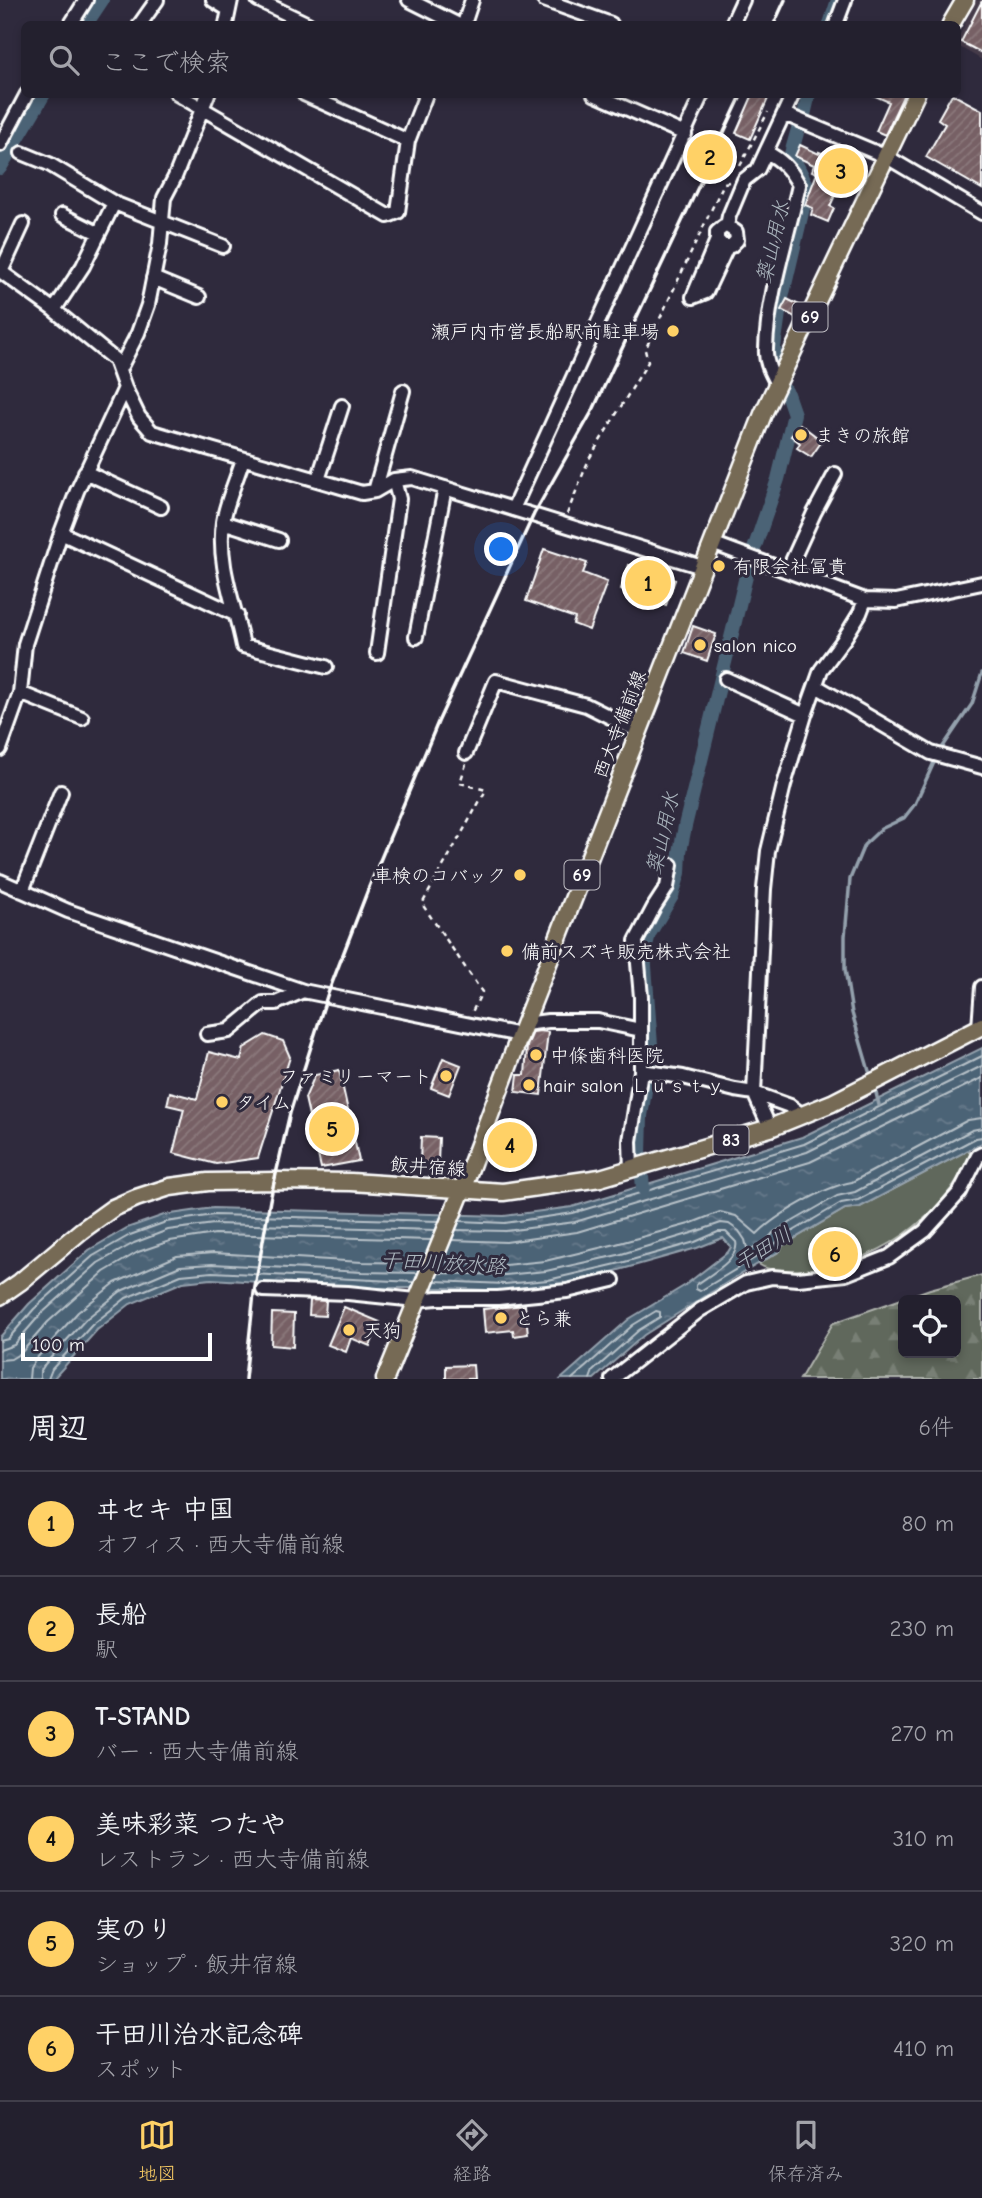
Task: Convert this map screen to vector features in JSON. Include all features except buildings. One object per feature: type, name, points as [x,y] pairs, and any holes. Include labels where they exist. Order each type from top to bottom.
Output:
[{"type":"main road","points":[[953,21],[965,0]]},
{"type":"main road","name":"西大寺備前線","points":[[385,1379],[462,1189],[763,414],[914,98]]},
{"type":"main road","name":"飯井宿線","points":[[0,1296],[80,1231],[113,1208],[170,1187],[208,1182],[351,1182],[503,1192],[600,1178],[770,1128],[832,1103],[981,1027]]},
{"type":"street","points":[[73,21],[86,0]]},
{"type":"street","points":[[142,21],[157,0]]},
{"type":"street","points":[[213,0],[230,5]]},
{"type":"street","points":[[258,0],[302,21]]},
{"type":"street","points":[[409,0],[451,21]]},
{"type":"street","points":[[459,21],[472,0]]},
{"type":"street","points":[[544,0],[603,21]]},
{"type":"street","points":[[727,0],[741,2],[733,21]]},
{"type":"street","points":[[837,21],[845,0]]},
{"type":"street","points":[[0,145],[25,98]]},
{"type":"street","points":[[184,98],[388,216],[398,212],[408,141],[424,98]]},
{"type":"street","points":[[118,370],[138,333],[148,305],[160,244],[164,198],[207,98]]},
{"type":"street","points":[[313,98],[408,141]]},
{"type":"street","points":[[603,98],[685,134]]},
{"type":"street","points":[[513,509],[700,98]]},
{"type":"street","points":[[722,244],[716,236],[719,229],[727,226],[744,180],[758,169],[791,98]]},
{"type":"street","points":[[783,118],[789,116],[887,157],[982,213]]},
{"type":"street","points":[[766,152],[781,160],[799,185],[773,295],[765,350],[769,370],[778,384]]},
{"type":"street","points":[[22,153],[49,164],[114,203],[223,246]]},
{"type":"street","points":[[54,310],[83,266],[114,203]]},
{"type":"street","points":[[62,215],[98,233]]},
{"type":"street","points":[[23,224],[1,271],[115,360],[139,417],[152,432],[362,493],[375,491],[394,480],[412,478],[702,567]]},
{"type":"street","points":[[153,278],[199,297]]},
{"type":"street","points":[[0,750],[20,693],[25,644],[61,533],[85,472],[125,388]]},
{"type":"street","points":[[375,491],[403,391]]},
{"type":"street","points":[[318,480],[342,406]]},
{"type":"street","points":[[243,459],[223,522],[224,574],[237,615],[243,646],[326,667]]},
{"type":"street","points":[[85,472],[161,507]]},
{"type":"street","points":[[788,570],[835,474]]},
{"type":"street","points":[[377,653],[399,499],[394,480]]},
{"type":"street","points":[[416,637],[445,488]]},
{"type":"street","points":[[223,522],[279,540]]},
{"type":"street","points":[[61,533],[237,615]]},
{"type":"street","points":[[712,543],[865,600],[897,601],[982,583]]},
{"type":"street","points":[[770,1128],[754,1093],[768,851],[784,785],[821,670],[855,622],[865,600]]},
{"type":"street","points":[[726,679],[805,715]]},
{"type":"street","points":[[466,753],[496,681],[586,705],[638,731]]},
{"type":"street","points":[[816,686],[931,753],[982,767]]},
{"type":"street","points":[[20,693],[82,718]]},
{"type":"street","points":[[22,891],[61,792]]},
{"type":"street","points":[[631,1169],[630,1141],[646,1072],[636,941],[667,887],[671,865]]},
{"type":"street","points":[[0,881],[68,911],[303,991],[467,1024],[523,1029],[548,1021],[598,1021],[641,1030]]},
{"type":"street","points":[[981,1027],[982,987]]},
{"type":"street","points":[[207,1034],[229,1031],[263,1003],[276,1003],[303,991]]},
{"type":"street","points":[[646,1072],[683,1077],[754,1093],[790,1106],[802,1115]]},
{"type":"street","points":[[612,1379],[700,1310],[746,1283],[772,1277],[798,1279],[846,1273],[889,1257],[925,1231],[960,1192],[978,1156],[982,1154]]},
{"type":"street","points":[[263,1290],[498,1298],[567,1291],[612,1280]]},
{"type":"path","points":[[739,170],[768,112]]},
{"type":"path","points":[[563,524],[589,459],[648,362],[645,350],[724,183],[733,181]]},
{"type":"path","points":[[466,753],[467,759],[460,783],[486,790],[422,904],[482,992],[467,1024]]},
{"type":"shaded area","points":[[976,0],[982,0],[982,60],[961,48],[961,32]]},
{"type":"green space","points":[[968,1150],[971,1155],[942,1200],[924,1219],[881,1249],[857,1259],[805,1270],[775,1270],[758,1264],[780,1251],[782,1246],[845,1209],[860,1207]]},
{"type":"green space","points":[[982,1275],[982,1379],[800,1379],[833,1323],[898,1300],[898,1358],[961,1358],[961,1295],[913,1295]]},
{"type":"water","points":[[982,1048],[982,1143],[860,1207],[845,1209],[782,1246],[780,1251],[644,1335],[594,1379],[561,1379],[629,1319],[684,1286],[728,1252],[731,1247],[723,1238],[587,1279],[548,1287],[506,1291],[361,1288],[211,1279],[183,1282],[130,1304],[97,1330],[53,1379],[0,1379],[0,1337],[29,1304],[89,1250],[127,1228],[164,1215],[213,1208],[504,1216],[572,1207],[802,1137]]},
{"type":"waterway","points":[[88,21],[102,0]]},
{"type":"waterway","name":"築山用水","points":[[831,21],[838,0]]},
{"type":"waterway","points":[[0,168],[42,98]]},
{"type":"waterway","name":"築山用水","points":[[804,115],[808,98]]},
{"type":"waterway","name":"築山用水","points":[[777,368],[774,348],[780,306],[808,187],[791,154],[798,129]]},
{"type":"waterway","name":"築山用水","points":[[753,552],[778,479],[794,414],[786,391]]},
{"type":"waterway","name":"築山用水","points":[[640,1154],[641,1116],[651,1045],[644,953],[649,934],[672,896],[679,873],[685,826],[749,564]]},
{"type":"waterway","points":[[940,751],[972,704],[982,673]]},
{"type":"waterway","points":[[869,1071],[852,1013],[845,969],[850,879],[864,845],[881,829],[904,818],[915,804],[936,758]]},
{"type":"waterway","points":[[876,1093],[879,1105]]},
{"type":"waterway","name":"築山用水","points":[[642,1177],[643,1188]]},
{"type":"railway","points":[[775,21],[785,0]]},
{"type":"railway","points":[[245,1379],[254,1293],[270,1200],[290,1113],[327,996],[369,887],[438,722],[534,514],[594,408],[740,98]]},
{"type":"place","name":"長船","points":[[710,157]]},
{"type":"place","name":"T-STAND","points":[[841,171]]},
{"type":"place","name":"瀬戸内市営長船駅前駐車場","points":[[673,331]]},
{"type":"place","name":"まきの旅館","points":[[801,435]]},
{"type":"place","name":"有限会社冨貴","points":[[719,566]]},
{"type":"place","name":"ヰセキ 中国","points":[[648,583]]},
{"type":"place","name":"salon nico","points":[[700,645]]},
{"type":"place","name":"車検のコバック","points":[[520,875]]},
{"type":"place","name":"備前スズキ販売株式会社","points":[[507,951]]},
{"type":"place","name":"中條歯科医院","points":[[536,1055]]},
{"type":"place","name":"ファミリーマート","points":[[446,1076]]},
{"type":"place","name":"hair salon Ｌｕｓｔｙ","points":[[529,1085]]},
{"type":"place","name":"タイム","points":[[222,1102]]},
{"type":"place","name":"実のり","points":[[332,1129]]},
{"type":"place","name":"美味彩菜 つたや","points":[[510,1145]]},
{"type":"place","name":"干田川治水記念碑","points":[[835,1254]]},
{"type":"place","name":"とら兼","points":[[501,1318]]},
{"type":"place","name":"天狗","points":[[349,1330]]},
{"type":"water label","name":"干田川","points":[[763,1249]]},
{"type":"water label","name":"干田川放水路","points":[[443,1263]]}]
